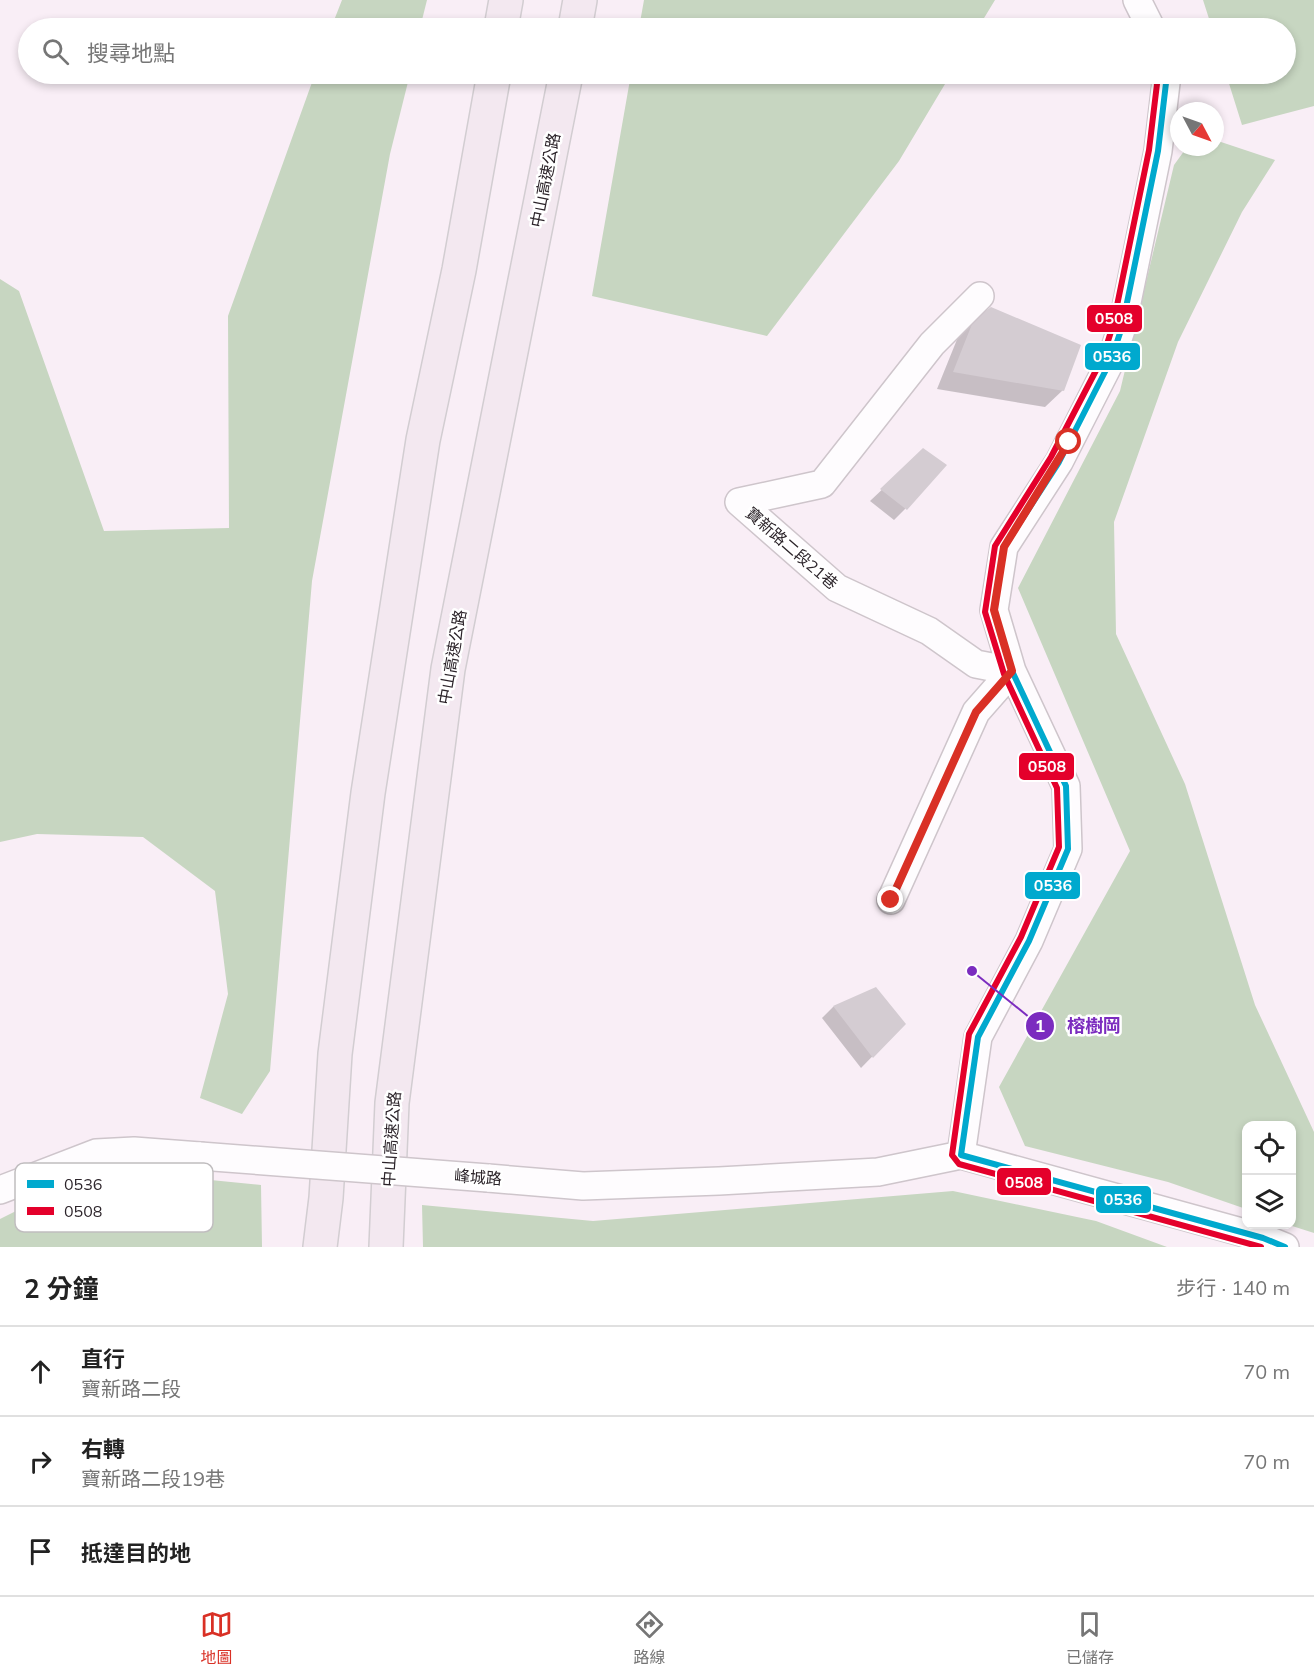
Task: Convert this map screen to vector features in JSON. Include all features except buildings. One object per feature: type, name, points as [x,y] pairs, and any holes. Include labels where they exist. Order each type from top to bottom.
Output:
[{"type":"highway","points":[[503,18],[506,0]]},
{"type":"highway","points":[[577,18],[580,0]]},
{"type":"highway","points":[[320,1247],[326,1198],[335,1054],[368,793],[423,440],[459,270],[492,84]]},
{"type":"highway","name":"中山高速公路","points":[[386,1247],[392,1103],[448,669],[564,84]]},
{"type":"street","points":[[1137,0],[1146,18]]},
{"type":"street","points":[[1166,84],[1158,151],[1122,327],[1111,360],[1059,462],[1004,547],[994,610],[1012,671],[1066,786],[1068,849],[1029,941],[978,1037],[961,1155],[1263,1238],[1285,1247]]},
{"type":"street","name":"寶新路二段21巷","points":[[981,296],[932,344],[822,484],[739,502],[837,588],[929,631],[976,664],[1012,671]]},
{"type":"street","points":[[891,900],[976,712],[1012,671]]},
{"type":"street","name":"峰城路","points":[[70,1163],[96,1153],[134,1151],[583,1186],[878,1172],[961,1155]]},
{"type":"street","name":"峰城路","points":[[0,1190],[15,1184]]},
{"type":"green space","points":[[342,0],[427,0],[422,18],[335,18]]},
{"type":"green space","points":[[644,0],[995,0],[984,18],[641,18]]},
{"type":"green space","points":[[1203,0],[1314,0],[1314,106],[1242,125],[1229,84],[1296,84],[1296,18],[1209,18]]},
{"type":"green space","points":[[311,84],[408,84],[390,154],[312,581],[270,1071],[242,1114],[200,1098],[228,994],[215,891],[143,837],[37,834],[0,842],[0,279],[19,291],[104,531],[229,528],[228,316]]},
{"type":"green space","points":[[629,84],[945,84],[899,161],[767,336],[592,296]]},
{"type":"green space","points":[[1224,143],[1275,160],[1242,212],[1178,342],[1114,522],[1116,634],[1185,784],[1255,1005],[1314,1132],[1314,1233],[1296,1227],[1296,1121],[1242,1121],[1242,1208],[1168,1182],[1025,1146],[999,1087],[1130,851],[1018,588],[1120,391],[1174,165],[1180,156],[1224,156]]},
{"type":"green space","points":[[213,1180],[261,1185],[262,1247],[0,1247],[0,1219],[15,1212],[15,1232],[213,1232]]},
{"type":"green space","points":[[953,1191],[1096,1221],[1167,1247],[423,1247],[422,1205],[593,1221]]},
{"type":"transit line","name":"0508","points":[[1157,84],[1149,150],[1113,325],[1103,357],[1051,457],[995,546],[985,612],[1004,674],[1057,788],[1059,847],[1021,937],[969,1034],[952,1155],[959,1164],[1261,1247]]},
{"type":"transit line","name":"0536","points":[[961,1155],[978,1037],[1029,941],[1068,849],[1066,786],[1012,671],[994,610],[1004,547],[1059,462],[1111,360],[1122,327],[1158,151],[1166,84]]},
{"type":"transit line","name":"0536","points":[[961,1155],[1263,1238],[1285,1247]]},
{"type":"place","name":"榕樹岡","points":[[972,971]]},
{"type":"route","points":[[891,900],[976,712],[1012,671],[994,610],[1004,547],[1059,462],[1069,442]]}]
